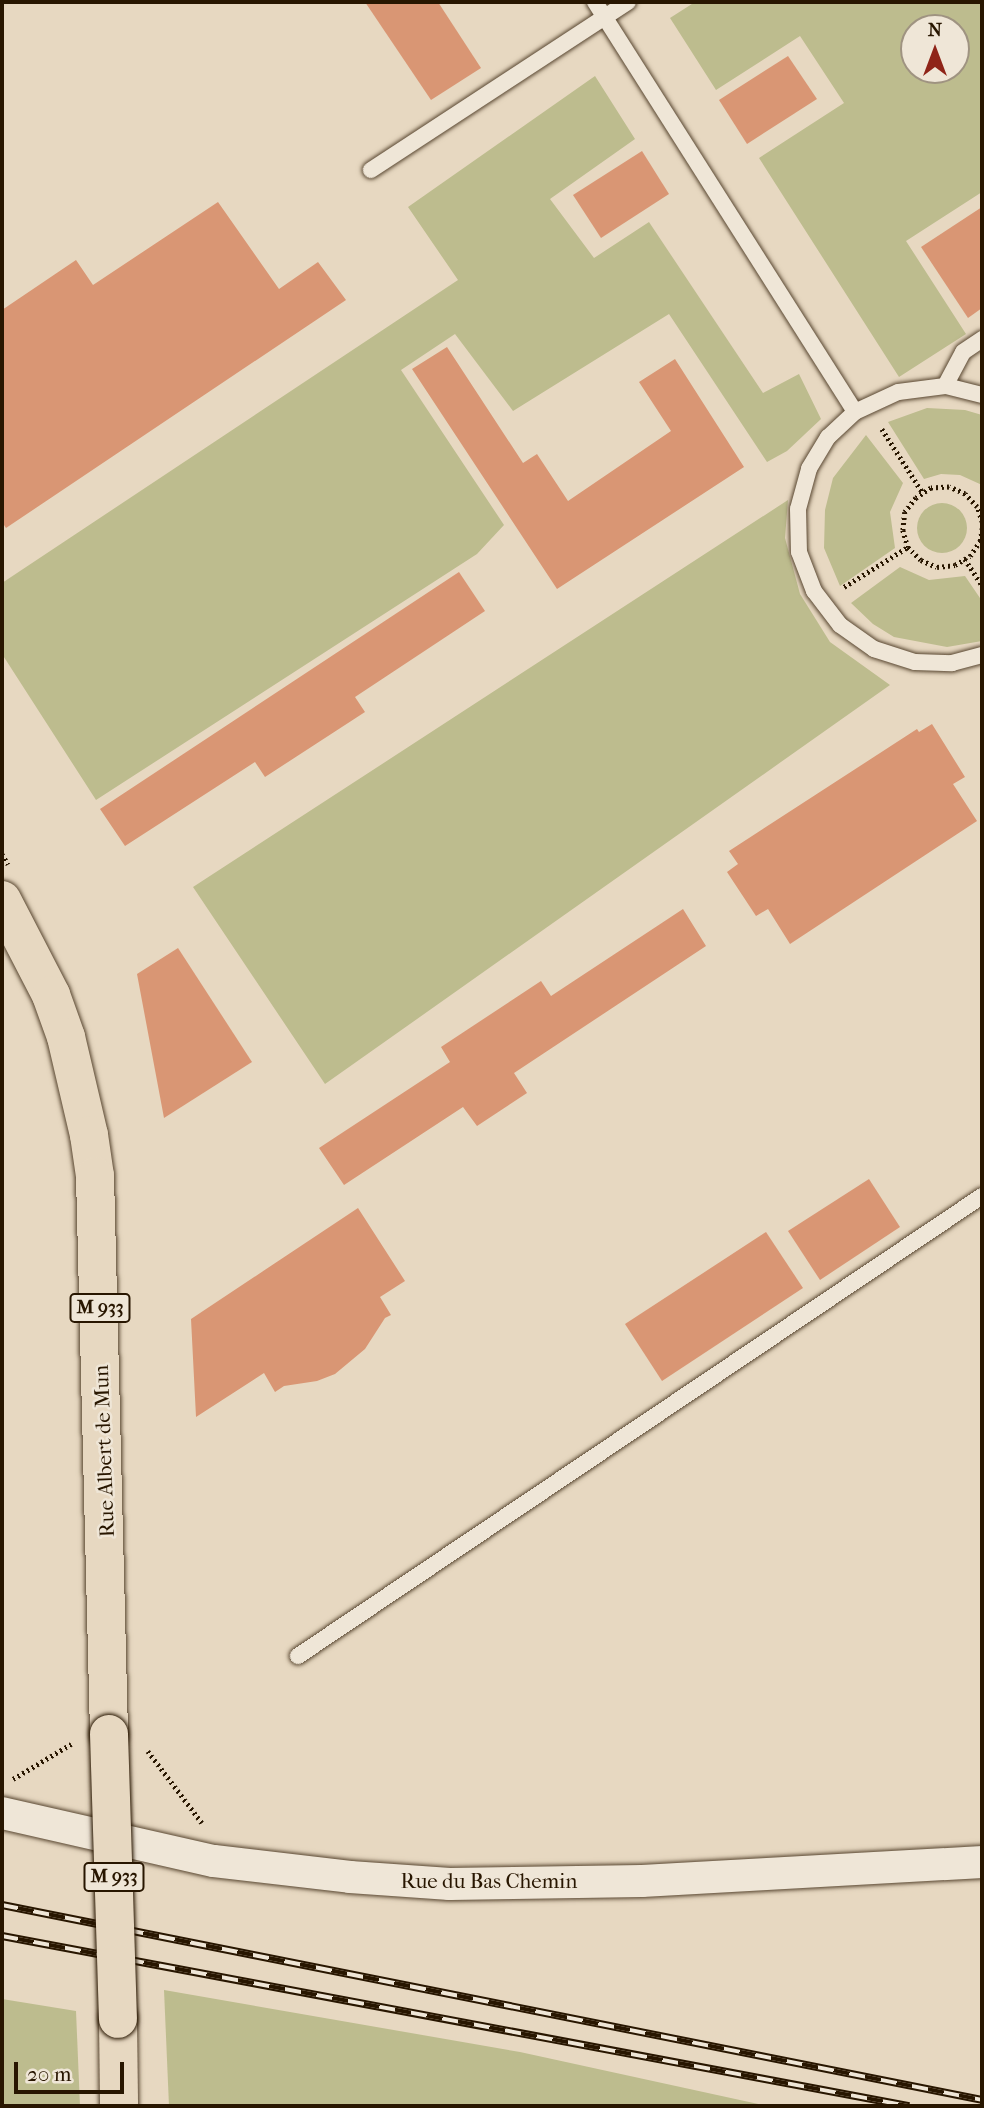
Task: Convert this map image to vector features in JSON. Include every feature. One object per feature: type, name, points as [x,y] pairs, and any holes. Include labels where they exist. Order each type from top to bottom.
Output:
[{"type":"main road","name":"Rue Albert de Mun","points":[[2,900],[51,995],[80,1089],[91,1149],[98,1217],[92,1738],[118,2019],[119,2106]]},
{"type":"street","name":"Rue du Bas Chemin","points":[[2,1813],[214,1861],[350,1877],[450,1884],[642,1881],[982,1862]]},
{"type":"lane","points":[[596,2],[861,409]]},
{"type":"lane","points":[[371,170],[628,2]]},
{"type":"lane","points":[[944,386],[962,352],[982,339]]},
{"type":"lane","points":[[982,395],[944,386],[898,392],[861,409],[828,437],[809,469],[798,509],[799,552],[814,591],[840,625],[874,649],[915,662],[952,663],[982,655]]},
{"type":"lane","points":[[298,1656],[982,1196]]},
{"type":"path","points":[[861,409],[923,493]]},
{"type":"path","points":[[982,522],[980,506],[965,494],[949,487],[931,488],[916,498],[905,512],[903,530],[908,547],[921,560],[937,567],[955,565],[965,559],[980,541],[982,528]]},
{"type":"path","points":[[821,601],[908,547]]},
{"type":"path","points":[[965,559],[982,584]]},
{"type":"path","points":[[7,1783],[92,1738]]},
{"type":"path","points":[[146,1748],[203,1824]]},
{"type":"shaded area","points":[[695,2],[982,2],[982,192],[906,241],[966,334],[899,377],[759,158],[844,103],[800,36],[716,90],[670,18]]},
{"type":"shaded area","points":[[595,76],[635,139],[550,199],[594,258],[649,222],[763,393],[799,374],[821,419],[787,451],[767,462],[669,314],[513,411],[455,334],[401,370],[504,525],[477,554],[96,800],[2,654],[2,583],[458,280],[408,207]]},
{"type":"shaded area","points":[[927,408],[965,410],[982,415],[982,485],[960,475],[941,474],[924,479],[888,422]]},
{"type":"shaded area","points":[[866,435],[903,483],[890,512],[895,548],[840,586],[824,548],[825,510],[833,478]]},
{"type":"shaded area","points":[[788,500],[785,538],[800,594],[830,642],[890,685],[325,1084],[193,887]]},
{"type":"shaded area","points":[[932,504],[952,504],[966,518],[966,538],[952,552],[932,552],[918,538],[918,518]]},
{"type":"shaded area","points":[[900,567],[929,580],[965,576],[982,601],[982,641],[947,647],[894,637],[873,624],[851,603]]},
{"type":"shaded area","points":[[164,1990],[520,2052],[768,2106],[169,2106]]},
{"type":"shaded area","points":[[2,1999],[76,2011],[80,2106],[2,2106]]},
{"type":"building","points":[[365,2],[438,2],[481,68],[431,100]]},
{"type":"building","points":[[788,56],[817,99],[747,144],[719,100]]},
{"type":"building","points":[[642,151],[669,194],[601,238],[573,195]]},
{"type":"building","points":[[218,202],[279,289],[318,262],[346,300],[6,528],[2,522],[2,310],[76,260],[93,285]]},
{"type":"building","points":[[982,207],[982,308],[968,318],[921,247]]},
{"type":"building","points":[[447,347],[523,463],[537,454],[568,501],[671,431],[639,382],[675,359],[744,467],[557,589],[412,369]]},
{"type":"building","points":[[459,572],[485,611],[355,697],[365,712],[265,777],[255,762],[125,846],[100,809]]},
{"type":"building","points":[[932,724],[965,777],[953,784],[977,821],[790,944],[768,909],[756,916],[727,872],[738,864],[729,851],[917,729],[919,732]]},
{"type":"building","points":[[683,909],[706,946],[514,1073],[527,1093],[477,1126],[463,1107],[344,1185],[319,1148],[450,1062],[441,1047],[541,981],[551,996]]},
{"type":"building","points":[[178,948],[252,1062],[164,1118],[137,974]]},
{"type":"building","points":[[869,1179],[900,1227],[820,1280],[788,1231]]},
{"type":"building","points":[[358,1208],[405,1281],[380,1297],[391,1315],[385,1318],[365,1349],[335,1374],[317,1381],[284,1386],[275,1392],[264,1373],[196,1417],[191,1319]]},
{"type":"building","points":[[766,1232],[803,1288],[662,1381],[625,1324]]},
{"type":"railway","points":[[2,1905],[982,2100]]},
{"type":"railway","points":[[2,1936],[909,2106]]}]
